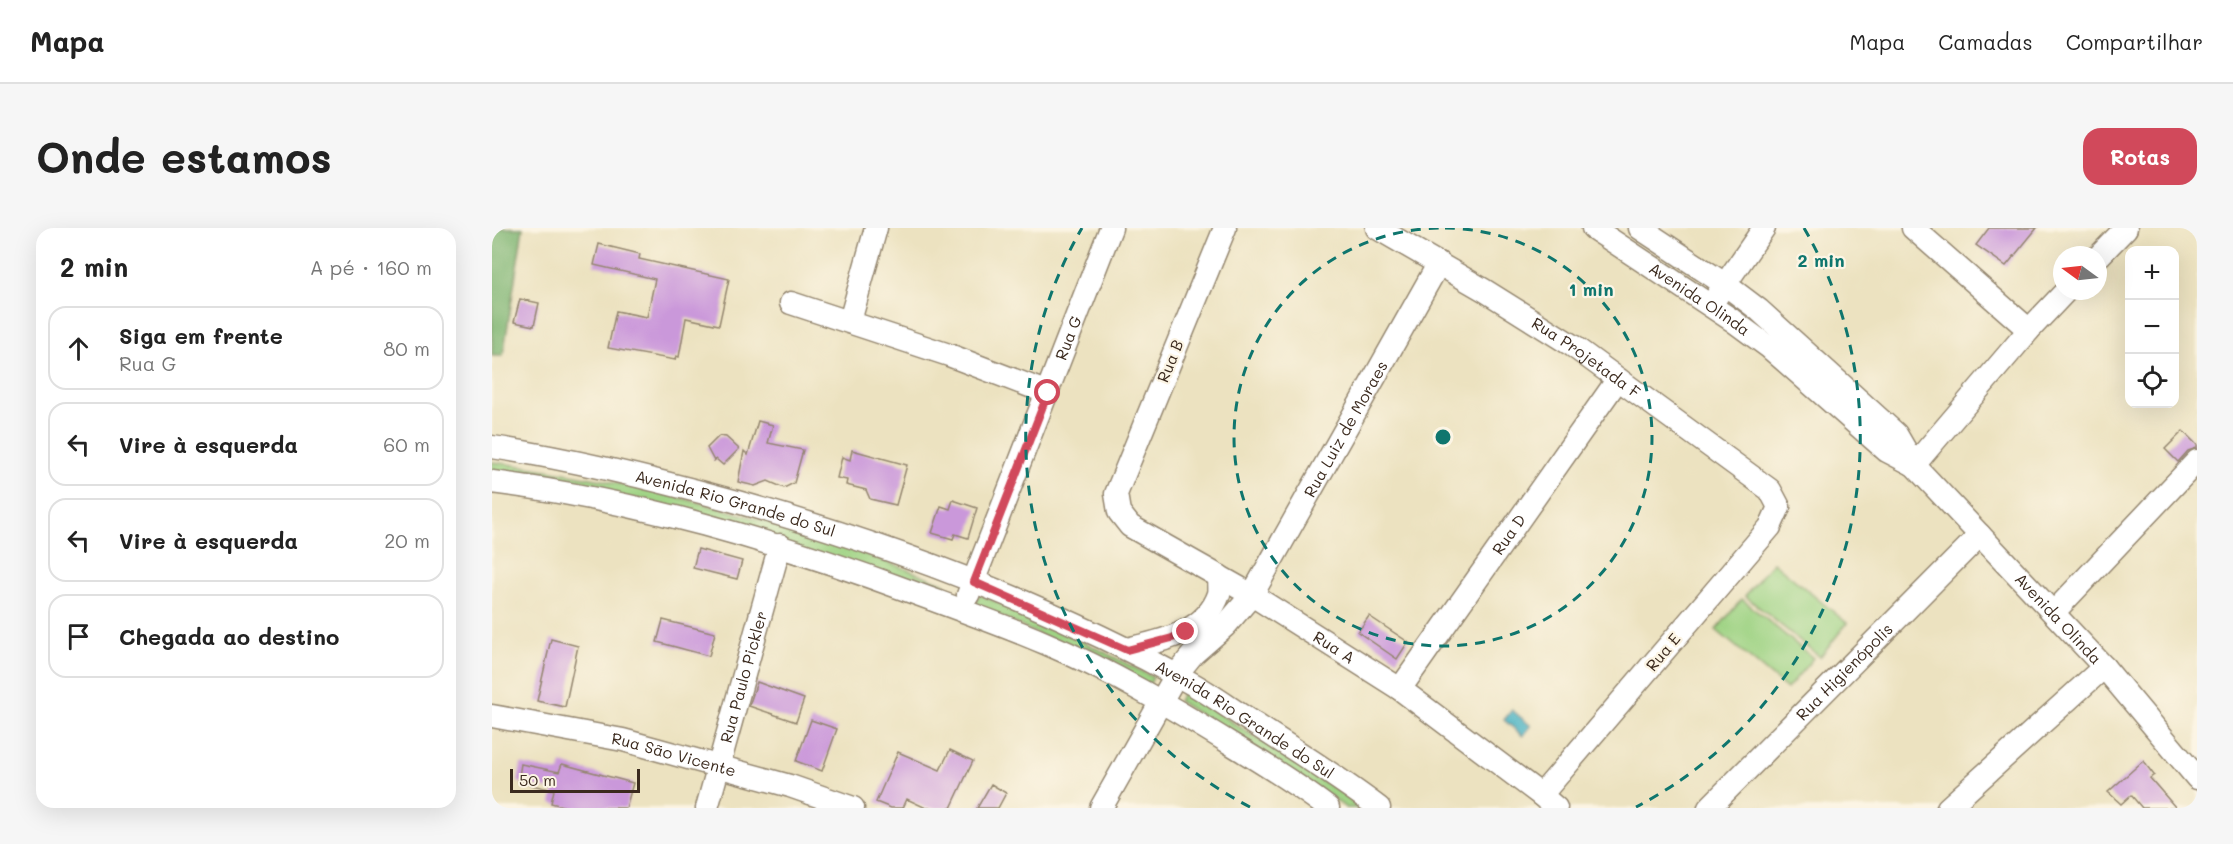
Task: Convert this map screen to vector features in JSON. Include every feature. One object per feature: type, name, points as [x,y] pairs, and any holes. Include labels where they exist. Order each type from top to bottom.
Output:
[{"type":"street","points":[[850,321],[876,228]]},
{"type":"street","name":"Rua G","points":[[974,582],[1111,228]]},
{"type":"street","name":"Rua B","points":[[1116,494],[1225,228]]},
{"type":"street","name":"Rua Projetada F","points":[[1377,228],[1526,315],[1770,490],[1779,507]]},
{"type":"street","name":"Avenida Olinda","points":[[1593,228],[1711,305],[1770,348],[1887,451],[1914,465]]},
{"type":"street","name":"Avenida Olinda","points":[[1640,228],[1726,285],[1795,341],[1896,434],[1914,465],[2104,667],[2197,778]]},
{"type":"street","points":[[1711,305],[1764,228]]},
{"type":"street","points":[[1913,228],[2029,330]]},
{"type":"street","points":[[2107,248],[2126,228]]},
{"type":"street","name":"Rua Luiz de Moraes","points":[[1101,808],[1176,675],[1193,654],[1225,626],[1252,595],[1438,263]]},
{"type":"street","points":[[1914,465],[2057,300]]},
{"type":"street","points":[[791,303],[949,355],[1048,393]]},
{"type":"street","name":"Rua D","points":[[1400,689],[1618,379]]},
{"type":"street","name":"Avenida Rio Grande do Sul","points":[[492,447],[541,454],[622,471],[760,508],[857,537],[974,582],[1127,650],[1176,675],[1341,780],[1379,808]]},
{"type":"street","points":[[2054,612],[2197,461]]},
{"type":"street","name":"Avenida Rio Grande do Sul","points":[[492,482],[669,515],[780,545],[962,610],[1047,644],[1162,700],[1300,786],[1328,808]]},
{"type":"street","name":"Rua A","points":[[1116,494],[1119,512],[1130,526],[1252,595],[1400,689],[1548,801]]},
{"type":"street","name":"Rua E","points":[[1548,801],[1770,527],[1779,507]]},
{"type":"street","name":"Rua Higienópolis","points":[[1709,808],[1980,535]]},
{"type":"street","name":"Rua Paulo Pickler","points":[[707,808],[780,545]]},
{"type":"street","points":[[1127,650],[1186,632],[1210,610],[1219,593],[1220,576]]},
{"type":"street","points":[[962,610],[974,582]]},
{"type":"street","points":[[1172,638],[1186,646],[1193,654]]},
{"type":"street","points":[[1948,808],[2104,667]]},
{"type":"street","name":"Rua São Vicente","points":[[492,716],[623,740],[790,786],[853,808]]},
{"type":"green space","points":[[492,228],[523,228],[503,356],[492,356]]},
{"type":"green space","points":[[492,462],[608,481],[722,509],[835,543],[945,584],[941,595],[492,474]]},
{"type":"green space","points":[[1773,562],[1847,623],[1820,657],[1745,596]]},
{"type":"green space","points":[[979,594],[1074,637],[1153,677],[1148,687],[975,604]]},
{"type":"green space","points":[[1742,599],[1813,658],[1787,689],[1716,630]]},
{"type":"green space","points":[[1184,691],[1365,808],[1346,808],[1178,701]]},
{"type":"water","points":[[1512,710],[1531,726],[1523,736],[1504,720]]},
{"type":"building","points":[[1989,228],[2037,228],[2006,266],[1976,245]]},
{"type":"building","points":[[599,244],[640,254],[639,259],[729,279],[719,325],[686,318],[679,357],[676,356],[675,360],[608,348],[616,311],[647,317],[655,279],[594,265]]},
{"type":"building","points":[[520,299],[539,303],[534,326],[514,322]]},
{"type":"building","points":[[758,421],[773,425],[768,443],[803,450],[794,483],[784,488],[768,481],[755,486],[738,482],[744,451],[748,455]]},
{"type":"building","points":[[2183,431],[2197,445],[2197,448],[2188,451],[2178,462],[2165,449]]},
{"type":"building","points":[[719,436],[726,437],[739,449],[723,465],[716,459],[714,461],[707,448]]},
{"type":"building","points":[[852,450],[907,465],[896,505],[870,499],[866,490],[846,485],[847,480],[837,478],[842,457],[850,460]]},
{"type":"building","points":[[953,500],[977,508],[968,538],[955,534],[953,539],[932,533],[941,506],[950,509]]},
{"type":"building","points":[[698,549],[742,561],[737,579],[693,568]]},
{"type":"building","points":[[1369,616],[1408,642],[1397,659],[1358,632]]},
{"type":"building","points":[[663,620],[715,633],[709,656],[657,642]]},
{"type":"building","points":[[551,639],[578,646],[565,707],[537,701]]},
{"type":"building","points":[[757,682],[804,699],[796,722],[749,706]]},
{"type":"building","points":[[811,720],[837,729],[822,771],[796,761]]},
{"type":"building","points":[[950,750],[973,761],[951,808],[926,808],[907,799],[903,808],[891,808],[876,802],[898,752],[940,770]]},
{"type":"building","points":[[2143,761],[2154,775],[2150,778],[2176,808],[2142,808],[2131,795],[2121,804],[2108,792]]},
{"type":"building","points":[[521,764],[559,772],[562,764],[633,783],[626,808],[570,808],[551,803],[554,790],[518,782]]},
{"type":"building","points":[[991,784],[1006,793],[998,808],[977,808]]},
{"type":"route","points":[[1048,393],[974,582],[1127,650],[1186,632]]}]
